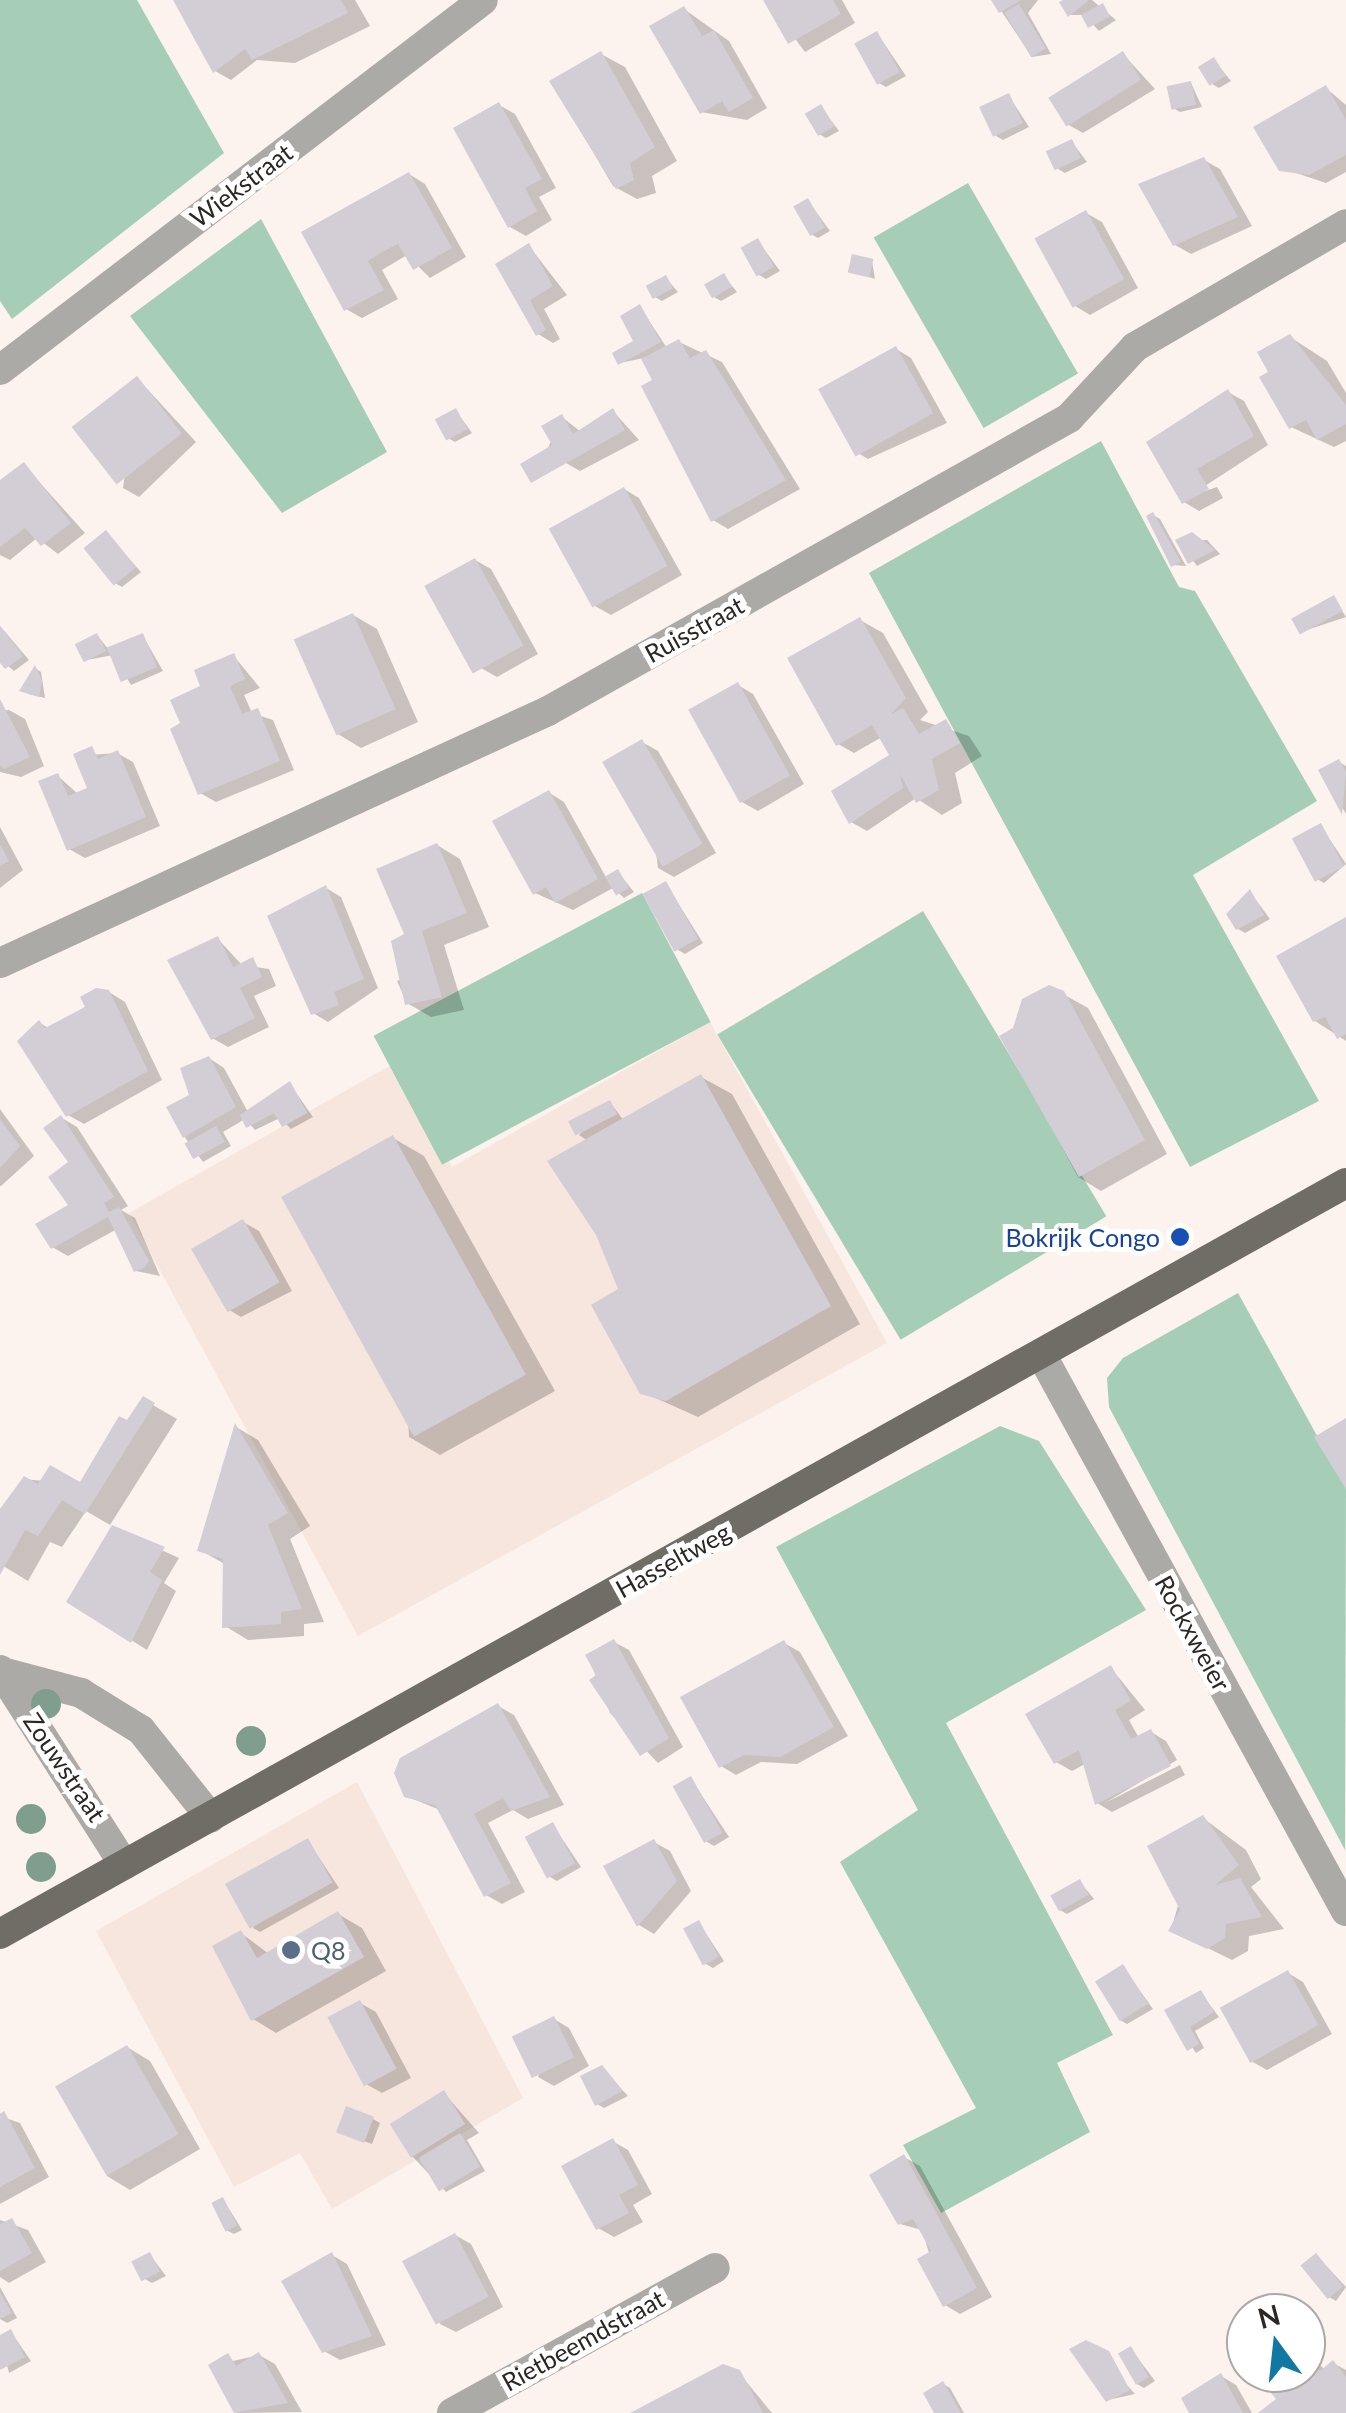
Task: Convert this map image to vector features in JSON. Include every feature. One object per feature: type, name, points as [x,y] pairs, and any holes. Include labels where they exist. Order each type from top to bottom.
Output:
[{"type":"main road","name":"Hasseltweg","points":[[0,1934],[1346,1184]]},
{"type":"street","name":"Wiekstraat","points":[[0,370],[483,0]]},
{"type":"street","name":"Ruisstraat","points":[[0,963],[548,711],[1069,418],[1135,347],[1346,224]]},
{"type":"street","name":"Rockxweier","points":[[1041,1354],[1346,1911]]},
{"type":"street","name":"Zouwstraat","points":[[1,1671],[82,1693],[141,1730],[211,1818]]},
{"type":"street","name":"Zouwstraat","points":[[1,1671],[124,1865]]},
{"type":"street","name":"Rietbeemdstraat","points":[[452,2413],[715,2268]]},
{"type":"shaded area","points":[[710,1022],[887,1343],[358,1636],[129,1213],[391,1065],[452,1167]]},
{"type":"shaded area","points":[[357,1782],[523,2098],[332,2209],[300,2153],[234,2187],[96,1931]]},
{"type":"green space","points":[[0,0],[137,0],[224,153],[12,319],[0,301]]},
{"type":"green space","points":[[968,183],[1078,374],[984,428],[874,238]]},
{"type":"green space","points":[[261,219],[387,452],[282,513],[130,316]]},
{"type":"green space","points":[[1101,441],[1179,587],[1195,591],[1317,801],[1193,875],[1319,1101],[1190,1167],[869,573]]},
{"type":"green space","points":[[642,893],[711,1022],[442,1165],[374,1036]]},
{"type":"green space","points":[[923,911],[1106,1216],[901,1340],[717,1035]]},
{"type":"green space","points":[[1238,1293],[1346,1488],[1345,1850],[1109,1407],[1107,1378],[1123,1358]]},
{"type":"green space","points":[[1000,1426],[1039,1441],[1146,1610],[946,1723],[1113,2035],[1057,2063],[1090,2132],[941,2213],[903,2145],[976,2108],[840,1862],[918,1810],[776,1547]]},
{"type":"building","points":[[173,0],[341,0],[348,13],[252,60],[245,49],[213,73]]},
{"type":"building","points":[[763,0],[833,0],[841,14],[788,44]]},
{"type":"building","points":[[991,0],[1021,0],[999,13]]},
{"type":"building","points":[[1063,0],[1089,0],[1068,17],[1059,2]]},
{"type":"building","points":[[1103,3],[1110,16],[1088,28],[1081,15]]},
{"type":"building","points":[[1019,4],[1046,49],[1031,57],[1004,13]]},
{"type":"building","points":[[684,6],[702,36],[714,30],[753,98],[729,112],[722,101],[700,114],[649,26]]},
{"type":"building","points":[[877,31],[900,72],[877,85],[854,44]]},
{"type":"building","points":[[601,51],[655,147],[630,163],[634,180],[616,189],[549,81]]},
{"type":"building","points":[[1123,51],[1141,80],[1066,126],[1048,98]]},
{"type":"building","points":[[1214,57],[1226,76],[1210,86],[1198,67]]},
{"type":"building","points":[[1191,81],[1196,104],[1172,110],[1167,86]]},
{"type":"building","points":[[1326,85],[1346,120],[1346,155],[1309,175],[1279,171],[1253,127]]},
{"type":"building","points":[[1009,93],[1023,123],[993,137],[979,107]]},
{"type":"building","points":[[499,102],[542,179],[525,188],[537,211],[508,228],[453,128]]},
{"type":"building","points":[[821,104],[834,126],[818,136],[805,114]]},
{"type":"building","points":[[1072,139],[1081,158],[1055,170],[1046,151]]},
{"type":"building","points":[[1204,157],[1238,217],[1173,246],[1138,184]]},
{"type":"building","points":[[409,172],[452,248],[413,270],[398,244],[384,251],[368,261],[384,290],[344,311],[301,232]]},
{"type":"building","points":[[808,198],[825,227],[810,236],[793,206]]},
{"type":"building","points":[[1086,210],[1124,279],[1073,308],[1034,239]]},
{"type":"building","points":[[758,238],[774,267],[757,277],[741,248]]},
{"type":"building","points":[[529,243],[553,286],[530,300],[546,330],[536,336],[495,264]]},
{"type":"building","points":[[852,254],[873,259],[869,277],[848,273]]},
{"type":"building","points":[[724,273],[732,287],[712,298],[704,284]]},
{"type":"building","points":[[666,275],[673,288],[653,299],[646,286]]},
{"type":"building","points":[[640,304],[661,342],[618,365],[612,353],[633,341],[620,316]]},
{"type":"building","points":[[1290,334],[1346,405],[1346,424],[1317,440],[1306,420],[1289,429],[1259,377],[1268,372],[1257,352]]},
{"type":"building","points":[[679,339],[690,358],[706,350],[786,480],[711,522],[641,386],[652,380],[641,359]]},
{"type":"building","points":[[896,346],[933,413],[855,456],[818,389]]},
{"type":"building","points":[[137,376],[182,434],[117,485],[72,427]]},
{"type":"building","points":[[1228,389],[1254,436],[1197,469],[1209,489],[1182,504],[1146,442]]},
{"type":"building","points":[[456,408],[467,429],[446,440],[435,419]]},
{"type":"building","points":[[613,408],[625,430],[531,483],[520,464],[552,445],[541,426],[562,414],[573,434]]},
{"type":"building","points":[[24,462],[71,523],[41,546],[25,528],[0,547],[0,480]]},
{"type":"building","points":[[624,487],[668,566],[592,607],[549,529]]},
{"type":"building","points":[[1153,512],[1181,562],[1171,567],[1146,516]]},
{"type":"building","points":[[106,530],[136,567],[114,586],[83,548]]},
{"type":"building","points":[[1192,532],[1215,550],[1188,564],[1175,540]]},
{"type":"building","points":[[475,558],[523,645],[473,674],[424,586]]},
{"type":"building","points":[[1334,595],[1343,611],[1300,634],[1291,619]]},
{"type":"building","points":[[353,613],[396,709],[336,735],[294,639]]},
{"type":"building","points":[[860,617],[906,698],[891,714],[903,708],[919,734],[946,719],[960,743],[932,759],[939,790],[916,803],[900,774],[903,788],[849,824],[831,791],[889,755],[872,725],[836,746],[787,658]]},
{"type":"building","points":[[0,626],[23,656],[5,669],[0,663]]},
{"type":"building","points":[[97,633],[106,651],[84,662],[75,644]]},
{"type":"building","points":[[143,633],[157,667],[121,682],[107,648]]},
{"type":"building","points":[[234,653],[245,679],[230,686],[242,714],[258,708],[280,761],[198,795],[170,729],[180,723],[170,700],[200,686],[194,670]]},
{"type":"building","points":[[35,665],[42,681],[39,697],[19,691]]},
{"type":"building","points":[[738,682],[790,776],[740,803],[688,710]]},
{"type":"building","points":[[0,699],[30,757],[4,769],[0,765]]},
{"type":"building","points":[[642,739],[702,844],[663,867],[602,762]]},
{"type":"building","points":[[92,746],[98,759],[118,750],[146,817],[67,851],[38,781],[58,773],[68,796],[87,788],[73,754]]},
{"type":"building","points":[[1339,759],[1346,772],[1342,815],[1318,770]]},
{"type":"building","points":[[549,790],[598,879],[555,903],[546,887],[533,895],[492,821]]},
{"type":"building","points":[[1321,823],[1344,866],[1315,882],[1292,838]]},
{"type":"building","points":[[437,843],[467,913],[422,931],[442,997],[405,1005],[391,941],[404,934],[376,869]]},
{"type":"building","points":[[0,844],[9,861],[0,866]]},
{"type":"building","points":[[618,869],[629,888],[616,896],[605,876]]},
{"type":"building","points":[[666,881],[698,939],[674,952],[642,894]]},
{"type":"building","points":[[326,885],[364,979],[334,992],[339,1005],[311,1015],[267,916]]},
{"type":"building","points":[[1250,889],[1264,915],[1236,930],[1226,914]]},
{"type":"building","points":[[1346,917],[1346,1034],[1337,1039],[1325,1017],[1313,1022],[1276,956]]},
{"type":"building","points":[[218,936],[233,967],[253,957],[262,977],[240,988],[255,1018],[211,1040],[167,960]]},
{"type":"building","points":[[1049,985],[1064,991],[1145,1140],[1079,1177],[999,1036],[1013,1028],[1022,999]]},
{"type":"building","points":[[96,988],[109,990],[148,1071],[66,1117],[17,1041],[39,1020],[45,1028],[85,1007],[80,997]]},
{"type":"building","points":[[209,1056],[236,1107],[183,1138],[166,1107],[189,1095],[180,1068]]},
{"type":"building","points":[[701,1074],[831,1306],[666,1401],[640,1394],[591,1305],[618,1289],[596,1235],[547,1161]]},
{"type":"building","points":[[290,1081],[307,1113],[282,1127],[274,1113],[246,1128],[240,1115]]},
{"type":"building","points":[[610,1100],[617,1114],[575,1136],[568,1121]]},
{"type":"building","points":[[61,1115],[114,1197],[104,1203],[109,1212],[119,1207],[149,1261],[144,1268],[134,1272],[108,1217],[51,1249],[35,1224],[68,1205],[48,1177],[68,1162],[43,1128]]},
{"type":"building","points":[[0,1119],[20,1146],[0,1168]]},
{"type":"building","points":[[216,1126],[225,1142],[193,1159],[185,1143]]},
{"type":"building","points":[[393,1135],[526,1375],[414,1437],[281,1197]]},
{"type":"building","points":[[243,1219],[280,1282],[228,1312],[191,1249]]},
{"type":"building","points":[[143,1396],[155,1403],[85,1514],[62,1500],[38,1536],[25,1530],[0,1575],[0,1509],[24,1476],[38,1484],[50,1465],[80,1482],[119,1416],[127,1420]]},
{"type":"building","points":[[1346,1418],[1346,1489],[1314,1437]]},
{"type":"building","points":[[235,1423],[288,1513],[268,1525],[302,1609],[281,1612],[281,1624],[222,1628],[223,1559],[197,1551]]},
{"type":"building","points":[[112,1525],[165,1547],[150,1572],[162,1580],[131,1643],[66,1602]]},
{"type":"building","points":[[614,1639],[669,1738],[640,1756],[589,1680],[596,1675],[585,1655]]},
{"type":"building","points":[[784,1640],[834,1727],[780,1757],[744,1755],[719,1768],[680,1697]]},
{"type":"building","points":[[1111,1665],[1131,1701],[1115,1710],[1131,1739],[1151,1729],[1171,1766],[1095,1805],[1079,1750],[1054,1764],[1025,1714]]},
{"type":"building","points":[[498,1703],[550,1797],[511,1811],[503,1798],[474,1814],[511,1883],[484,1897],[435,1805],[404,1797],[394,1773],[400,1758]]},
{"type":"building","points":[[691,1776],[723,1833],[704,1843],[673,1786]]},
{"type":"building","points":[[1203,1815],[1239,1865],[1215,1885],[1240,1878],[1262,1917],[1226,1924],[1225,1938],[1207,1949],[1168,1931],[1180,1910],[1147,1846]]},
{"type":"building","points":[[553,1822],[575,1863],[547,1879],[525,1837]]},
{"type":"building","points":[[308,1838],[333,1883],[250,1929],[225,1884]]},
{"type":"building","points":[[654,1839],[677,1881],[637,1927],[603,1866]]},
{"type":"building","points":[[1080,1879],[1089,1895],[1059,1911],[1050,1895]]},
{"type":"building","points":[[338,1911],[364,1957],[251,2021],[212,1946],[241,1930],[257,1958]]},
{"type":"building","points":[[699,1920],[719,1957],[703,1966],[683,1928]]},
{"type":"building","points":[[1123,1964],[1148,2004],[1120,2021],[1095,1981]]},
{"type":"building","points":[[1288,1970],[1319,2025],[1250,2063],[1220,2008]]},
{"type":"building","points":[[1201,1990],[1214,2012],[1190,2027],[1199,2044],[1187,2051],[1164,2010]]},
{"type":"building","points":[[360,2000],[397,2069],[364,2086],[327,2017]]},
{"type":"building","points":[[554,2016],[574,2057],[532,2078],[512,2037]]},
{"type":"building","points":[[127,2045],[178,2134],[107,2176],[55,2086]]},
{"type":"building","points":[[602,2065],[623,2091],[595,2106],[580,2076]]},
{"type":"building","points":[[444,2090],[465,2124],[411,2158],[390,2124]]},
{"type":"building","points":[[346,2106],[374,2117],[364,2143],[336,2132]]},
{"type":"building","points":[[4,2111],[35,2168],[0,2187],[0,2114]]},
{"type":"building","points":[[460,2133],[480,2166],[439,2191],[419,2158]]},
{"type":"building","points":[[613,2138],[638,2185],[619,2195],[629,2213],[596,2230],[561,2166]]},
{"type":"building","points":[[904,2154],[977,2288],[943,2307],[917,2259],[931,2251],[913,2219],[898,2225],[869,2175]]},
{"type":"building","points":[[223,2197],[237,2226],[225,2231],[211,2203]]},
{"type":"building","points":[[12,2218],[32,2253],[0,2271],[0,2224]]},
{"type":"building","points":[[455,2233],[489,2297],[436,2325],[402,2261]]},
{"type":"building","points":[[150,2252],[160,2272],[141,2281],[131,2262]]},
{"type":"building","points":[[332,2252],[372,2336],[322,2353],[281,2281]]},
{"type":"building","points":[[1316,2253],[1343,2286],[1328,2299],[1300,2266]]},
{"type":"building","points":[[0,2292],[12,2313],[0,2319]]},
{"type":"building","points":[[11,2329],[25,2357],[0,2370],[0,2335]]},
{"type":"building","points":[[1086,2340],[1109,2351],[1130,2390],[1106,2402],[1069,2349]]},
{"type":"building","points":[[1131,2346],[1149,2377],[1136,2385],[1118,2354]]},
{"type":"building","points":[[259,2352],[288,2403],[234,2413],[208,2365],[228,2353],[236,2366]]},
{"type":"building","points":[[1333,2360],[1346,2377],[1346,2413],[1258,2413],[1276,2399],[1271,2393],[1326,2393],[1326,2366]]},
{"type":"building","points":[[723,2364],[740,2370],[763,2413],[630,2413]]},
{"type":"building","points":[[1221,2373],[1226,2393],[1232,2393],[1243,2413],[1189,2413],[1181,2398]]},
{"type":"building","points":[[943,2381],[961,2413],[934,2413],[923,2393]]},
{"type":"place","name":"Bokrijk Congo","points":[[1180,1237]]},
{"type":"place","name":"Q8","points":[[291,1950]]}]
